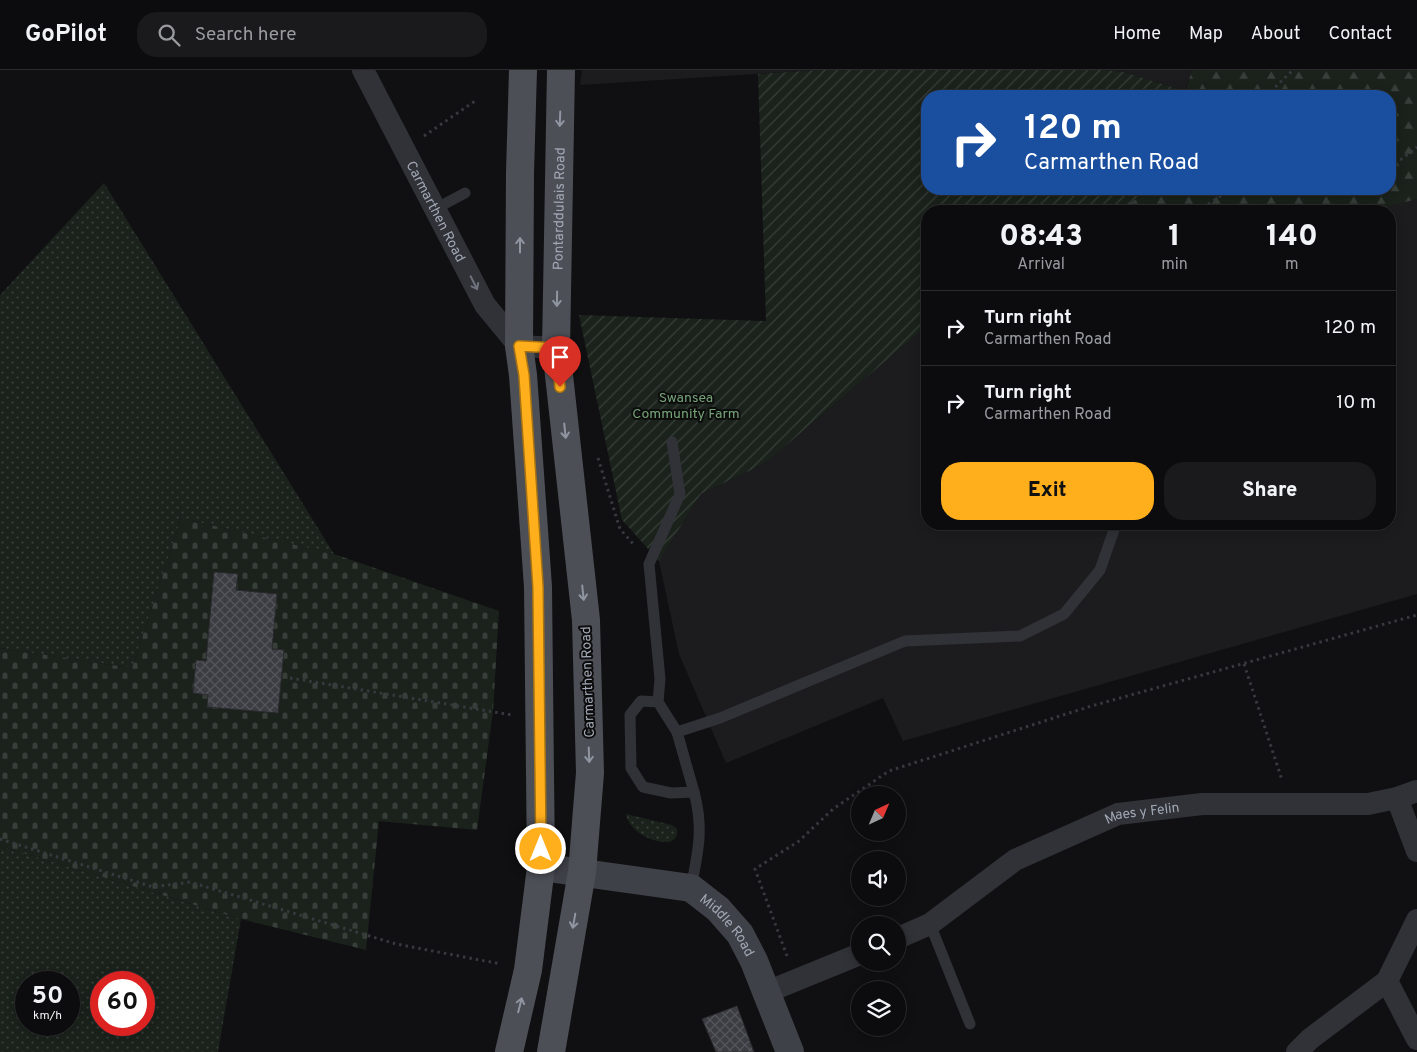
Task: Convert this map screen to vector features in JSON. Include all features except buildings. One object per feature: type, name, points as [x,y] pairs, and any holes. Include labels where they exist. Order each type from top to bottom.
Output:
[{"type":"main road","points":[[509,1052],[528,970],[541,867],[536,548],[519,346],[520,173],[524,70]]},
{"type":"main road","name":"Pontarddulais Road","points":[[556,348],[561,70]]},
{"type":"main road","name":"Carmarthen Road","points":[[551,1052],[582,872],[590,773],[586,620],[556,348]]},
{"type":"street","name":"Carmarthen Road","points":[[363,70],[405,155],[436,209],[485,305],[519,346]]},
{"type":"street","points":[[519,346],[556,348]]},
{"type":"street","points":[[1407,794],[1417,851]]},
{"type":"street","name":"Maes y Felin","points":[[906,934],[930,924],[1015,860],[1118,814],[1202,804],[1368,804],[1407,794]]},
{"type":"street","name":"Middle Road","points":[[541,867],[691,888],[718,909],[740,934],[767,992],[790,1052]]},
{"type":"street","points":[[1297,1052],[1310,1039],[1387,980],[1417,920]]},
{"type":"street","points":[[767,992],[851,958]]},
{"type":"street","points":[[1387,980],[1417,1039]]},
{"type":"lane","points":[[436,209],[465,193]]},
{"type":"lane","points":[[672,442],[680,494],[649,564],[660,679],[658,702],[677,732],[700,812],[701,840],[691,888]]},
{"type":"lane","points":[[677,732],[720,718],[905,641],[1020,636],[1064,614],[1100,570],[1114,530]]},
{"type":"lane","points":[[658,702],[642,701],[630,715],[631,768],[643,787],[671,794],[694,792]]},
{"type":"lane","points":[[930,924],[970,1024]]},
{"type":"path","points":[[1272,90],[1293,70]]},
{"type":"path","points":[[420,139],[475,101]]},
{"type":"path","points":[[1396,163],[1417,147]]},
{"type":"path","points":[[1207,205],[1222,195]]},
{"type":"path","points":[[1128,204],[1133,205]]},
{"type":"path","points":[[597,455],[620,529],[649,564]]},
{"type":"path","points":[[796,980],[755,869],[799,841],[833,810],[889,771],[1088,707],[1417,615]]},
{"type":"path","points":[[1244,664],[1290,804]]},
{"type":"path","points":[[290,678],[493,711],[540,721]]},
{"type":"path","points":[[0,839],[153,887],[190,882],[396,944],[528,970]]},
{"type":"shaded area","points":[[582,70],[818,70],[580,85]]},
{"type":"shaded area","points":[[1105,70],[1192,70],[1185,90],[1124,72]]},
{"type":"shaded area","points":[[1417,199],[1417,594],[903,741],[883,698],[726,763],[679,654],[659,561],[701,494],[764,464],[921,331],[921,530],[1396,530],[1394,205]]},
{"type":"green space","name":"Swansea Community Farm","points":[[818,70],[1105,70],[1124,72],[1182,90],[921,90],[921,195],[1143,195],[1126,205],[921,205],[921,331],[764,464],[701,494],[659,561],[622,520],[579,315],[766,321],[758,74]]},
{"type":"green space","points":[[1192,70],[1417,70],[1417,199],[1394,205],[1126,205],[1143,195],[1396,195],[1396,90],[1186,90]]},
{"type":"green space","points":[[104,183],[334,554],[181,518],[132,668],[0,648],[0,295]]},
{"type":"green space","points":[[181,518],[334,554],[499,611],[493,711],[477,830],[379,821],[366,950],[241,919],[0,846],[0,648],[132,668]]},
{"type":"green space","points":[[626,814],[672,825],[677,829],[677,834],[672,841],[668,842],[648,838],[636,831]]},
{"type":"green space","points":[[0,846],[241,919],[218,1052],[0,1052]]},
{"type":"route","points":[[541,849],[538,587],[524,375],[519,346],[556,348],[560,387]]}]
